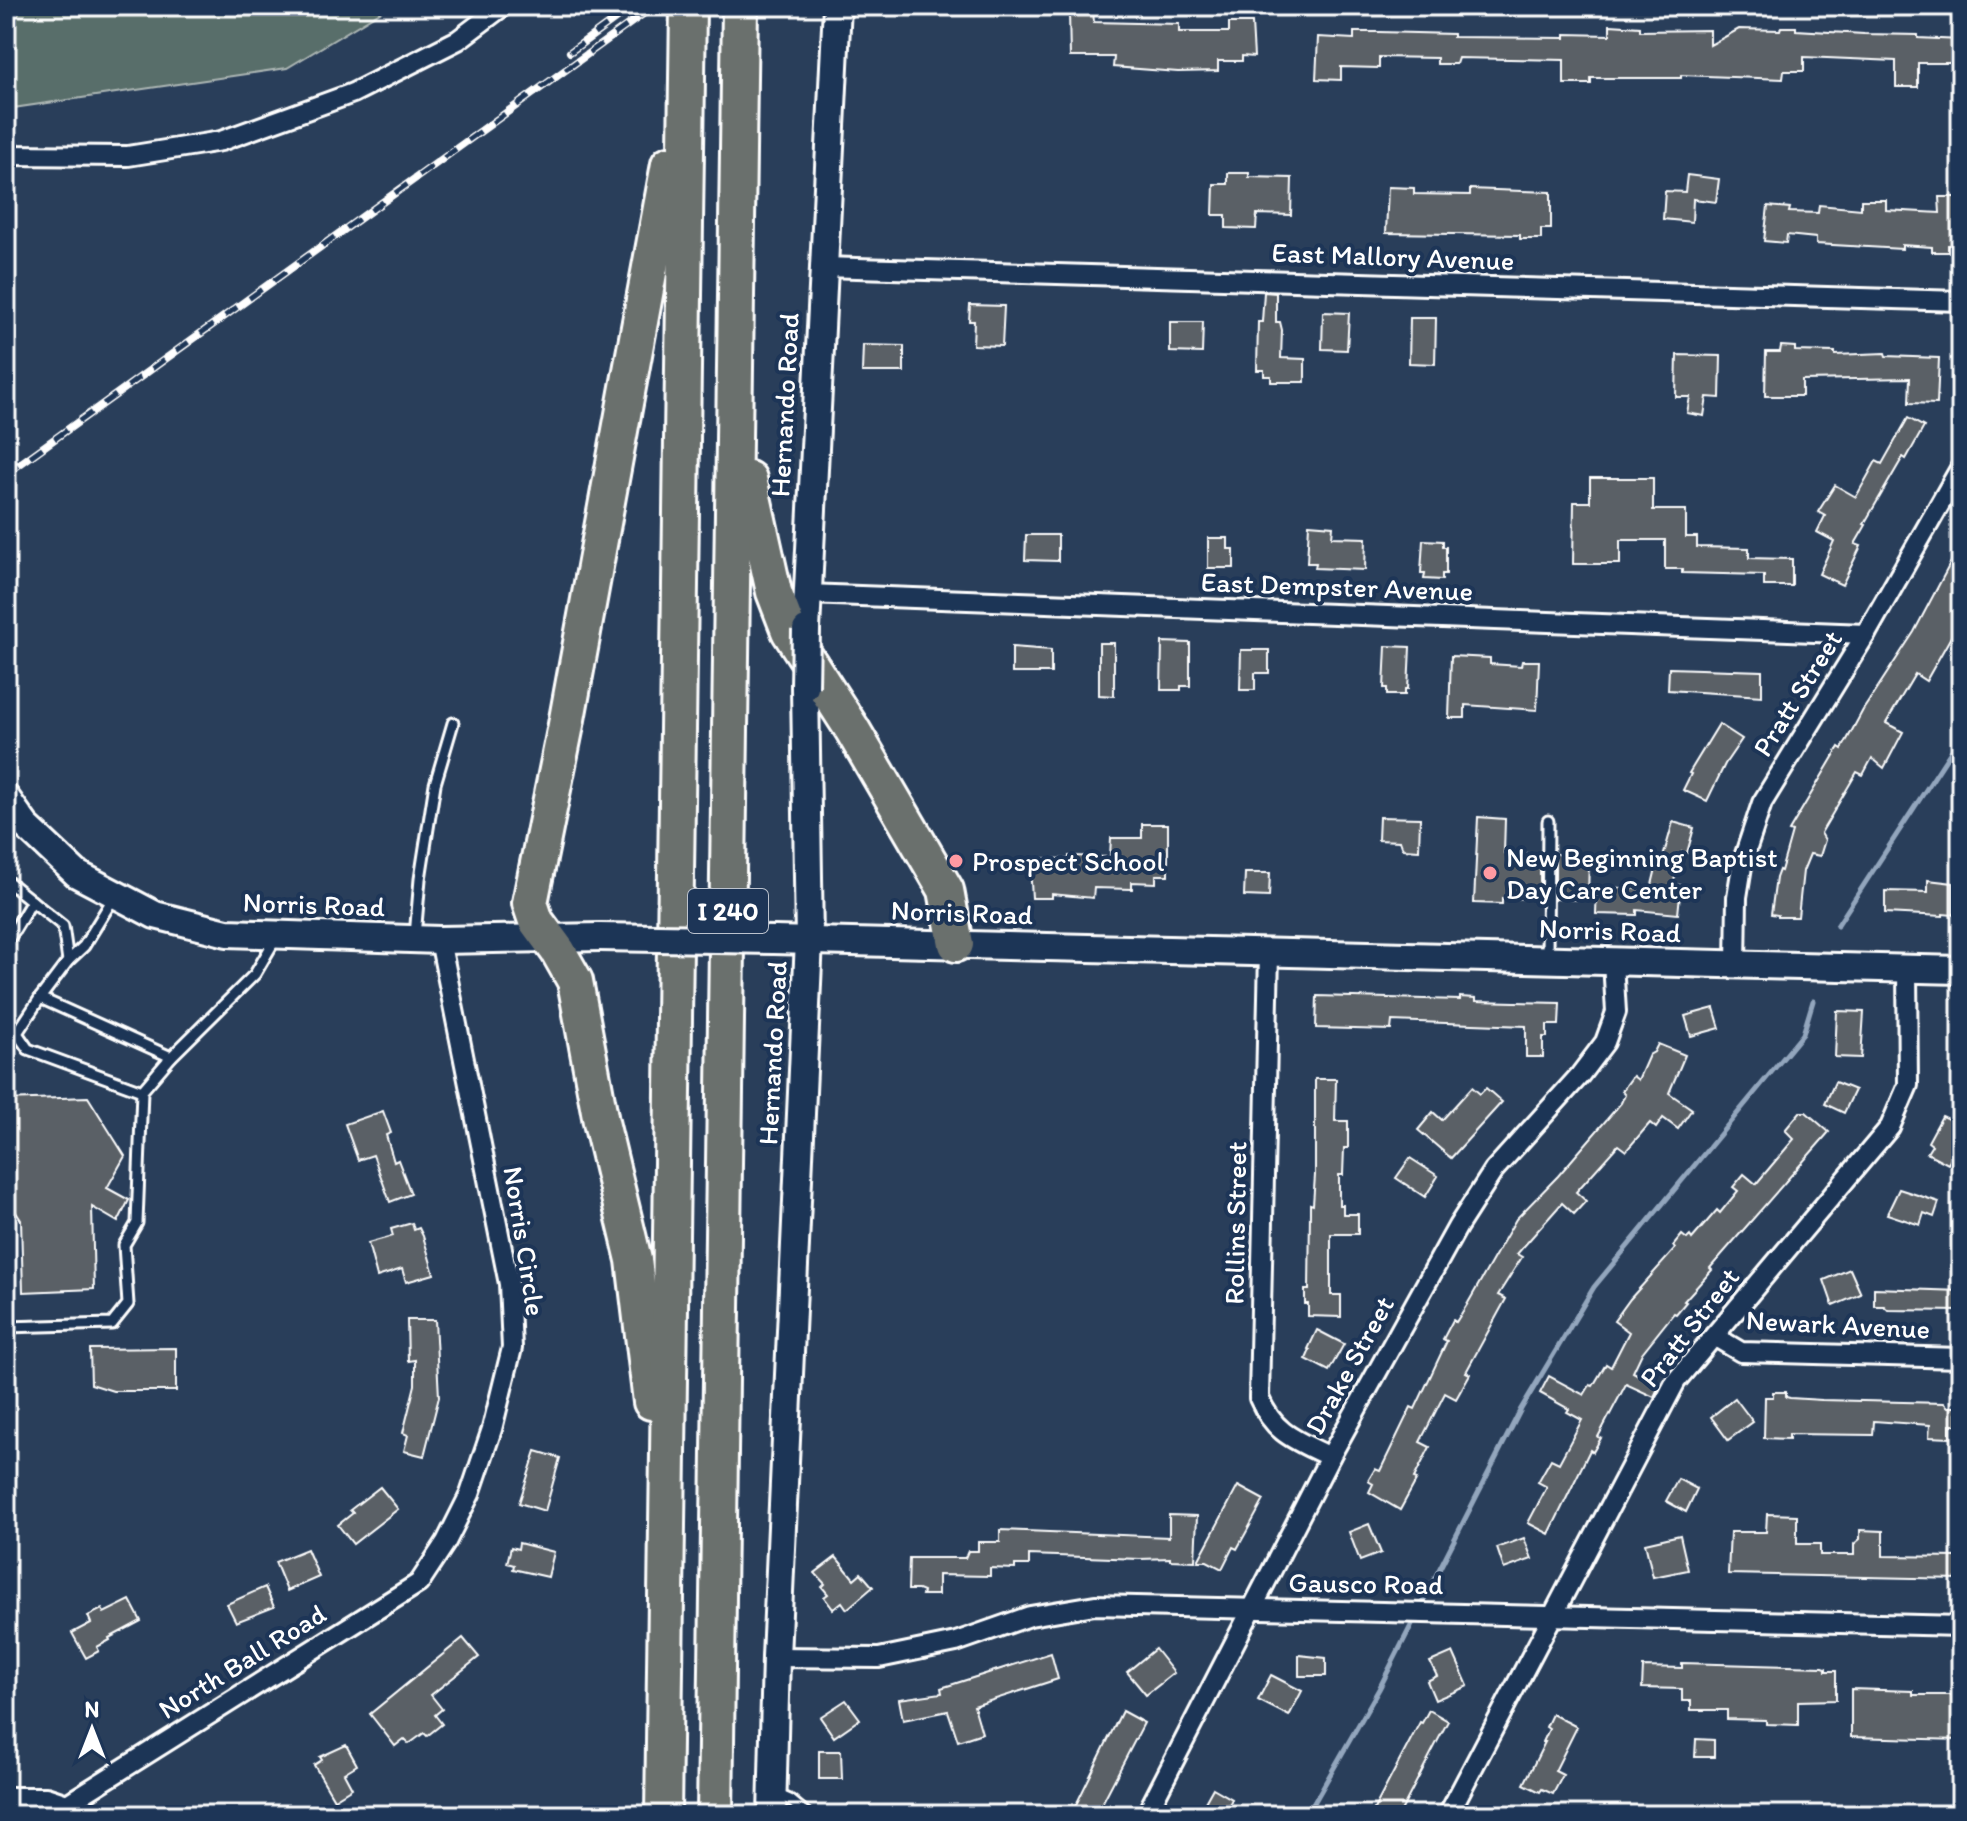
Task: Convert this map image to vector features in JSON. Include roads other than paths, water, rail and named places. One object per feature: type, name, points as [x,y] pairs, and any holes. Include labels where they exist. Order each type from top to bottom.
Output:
[{"type":"highway","name":"I 240","points":[[663,1815],[688,6]]},
{"type":"highway","name":"I 240","points":[[715,1815],[740,6]]},
{"type":"highway","points":[[667,1501],[648,1383],[634,1260],[601,1122],[575,981],[536,921],[530,903],[568,715],[686,73]]},
{"type":"highway","points":[[736,402],[756,515],[774,592],[789,631],[852,729],[946,890],[956,944]]},
{"type":"main road","name":"Hernando Road","points":[[772,1804],[809,940],[805,687],[807,594],[837,6]]},
{"type":"main road","name":"Norris Road","points":[[6,798],[26,826],[77,874],[155,915],[227,933],[427,940],[600,937],[809,940],[1961,970]]},
{"type":"street","points":[[6,155],[128,156],[221,141],[353,93],[458,40],[503,6]]},
{"type":"street","name":"East Mallory Avenue","points":[[823,267],[1961,301]]},
{"type":"street","name":"Pratt Street","points":[[1736,966],[1737,897],[1743,860],[1762,803],[1866,634],[1961,467]]},
{"type":"street","name":"East Dempster Avenue","points":[[807,594],[1866,634]]},
{"type":"street","name":"Norris Circle","points":[[419,1583],[446,1542],[470,1494],[492,1429],[512,1348],[509,1284],[427,940]]},
{"type":"street","name":"Rollins Street","points":[[1269,953],[1259,1398],[1268,1419],[1284,1435],[1330,1457]]},
{"type":"street","name":"Drake Street","points":[[1146,1815],[1330,1457],[1458,1226],[1494,1170],[1580,1075],[1605,1042],[1616,1012],[1613,962]]},
{"type":"street","name":"Pratt Street","points":[[1448,1815],[1676,1381],[1890,1127],[1908,1085],[1907,968]]},
{"type":"street","name":"Newark Avenue","points":[[1714,1336],[1741,1352],[1961,1358]]},
{"type":"street","name":"North Ball Road","points":[[6,1797],[46,1797],[62,1811],[419,1583]]},
{"type":"street","name":"Gausco Road","points":[[776,1657],[879,1658],[956,1642],[1030,1616],[1095,1605],[1961,1626]]},
{"type":"lane","points":[[427,940],[420,879],[435,784],[453,723]]},
{"type":"lane","points":[[1547,960],[1548,821]]},
{"type":"lane","points":[[6,880],[63,926],[68,961]]},
{"type":"lane","points":[[6,1037],[17,1033],[68,961],[84,946],[116,894]]},
{"type":"lane","points":[[6,944],[32,901]]},
{"type":"lane","points":[[6,1327],[112,1324],[128,1304],[124,1245],[137,1223],[142,1091],[171,1057],[255,974],[278,935]]},
{"type":"lane","points":[[40,998],[171,1057]]},
{"type":"lane","points":[[17,1033],[28,1049],[142,1091]]},
{"type":"lane","points":[[772,1804],[790,1800],[808,1815]]},
{"type":"waterway","points":[[1837,926],[1961,736]]},
{"type":"waterway","points":[[1420,1607],[1521,1409],[1594,1287],[1803,1034],[1813,1001]]},
{"type":"waterway","points":[[1307,1815],[1379,1689],[1416,1616]]},
{"type":"railway","points":[[570,52],[633,6]]},
{"type":"railway","points":[[6,474],[654,6]]},
{"type":"place","name":"Prospect School","points":[[956,861]]},
{"type":"place","name":"New Beginning Baptist Day Care Center","points":[[1490,873]]}]
